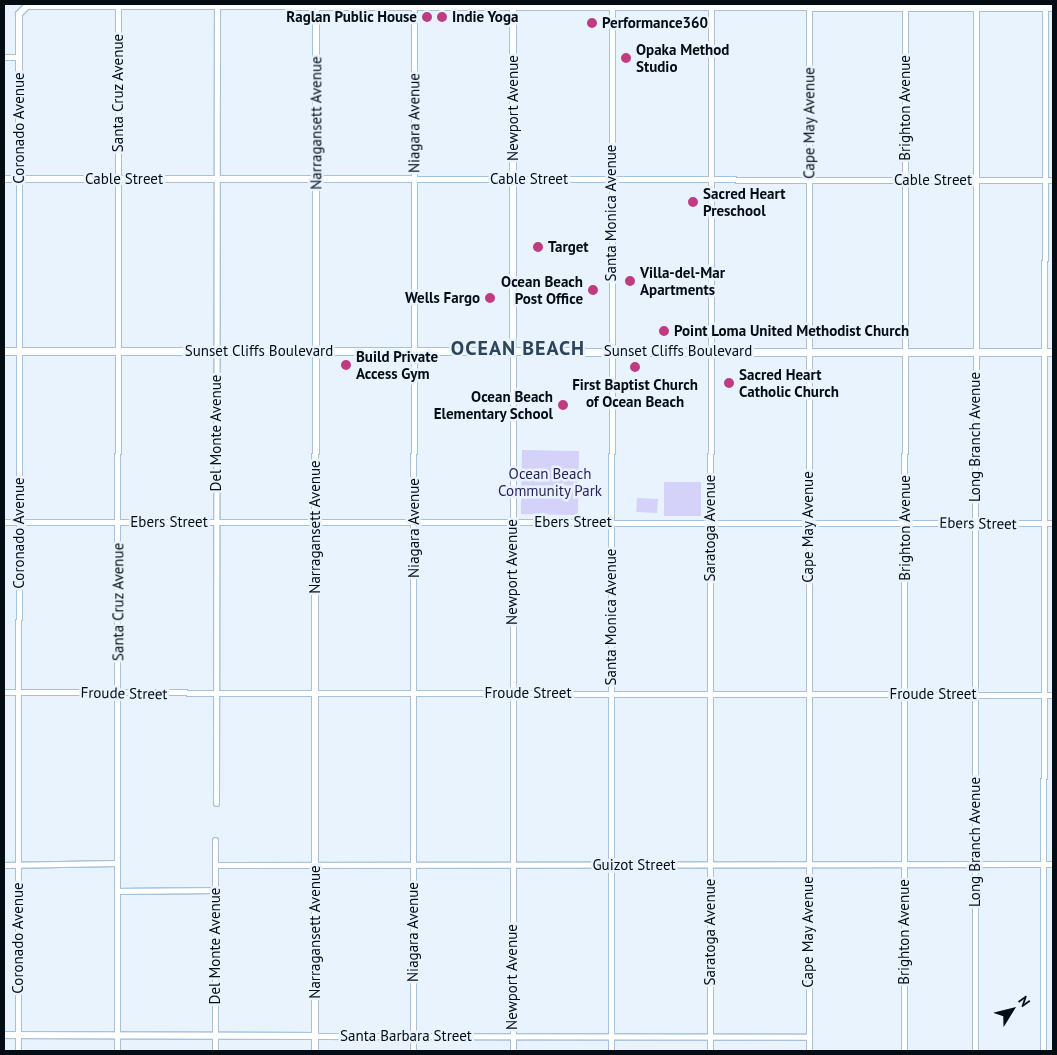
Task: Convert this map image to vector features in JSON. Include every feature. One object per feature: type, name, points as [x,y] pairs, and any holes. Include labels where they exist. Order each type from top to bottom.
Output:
[{"type":"main road","name":"Sunset Cliffs Boulevard","points":[[4,350],[1053,352]]},
{"type":"street","points":[[118,5],[1045,6],[1053,8]]},
{"type":"street","name":"Coronado Avenue","points":[[18,1051],[19,14],[27,6],[118,5]]},
{"type":"street","name":"Santa Cruz Avenue","points":[[117,1051],[116,863],[119,693],[117,522],[118,5]]},
{"type":"street","name":"Del Monte Avenue","points":[[216,803],[217,5]]},
{"type":"street","name":"Narragansett Avenue","points":[[315,1051],[316,5]]},
{"type":"street","name":"Niagara Avenue","points":[[413,1051],[414,5]]},
{"type":"street","name":"Newport Avenue","points":[[513,6],[513,1051]]},
{"type":"street","name":"Santa Monica Avenue","points":[[611,1051],[612,6]]},
{"type":"street","name":"Saratoga Avenue","points":[[710,6],[710,1051]]},
{"type":"street","name":"Cape May Avenue","points":[[808,1051],[809,6]]},
{"type":"street","name":"Brighton Avenue","points":[[904,1051],[905,6]]},
{"type":"street","name":"Long Branch Avenue","points":[[975,1051],[976,6]]},
{"type":"street","points":[[1043,1051],[1045,6]]},
{"type":"street","points":[[4,57],[19,57]]},
{"type":"street","name":"Cable Street","points":[[4,179],[1053,180]]},
{"type":"street","name":"Ebers Street","points":[[4,522],[1053,523]]},
{"type":"street","name":"Froude Street","points":[[4,692],[1053,695]]},
{"type":"street","name":"Del Monte Avenue","points":[[215,840],[216,1051]]},
{"type":"street","points":[[4,865],[116,863]]},
{"type":"street","name":"Guizot Street","points":[[215,865],[808,866],[1053,864]]},
{"type":"street","points":[[117,891],[216,890]]},
{"type":"street","name":"Santa Barbara Street","points":[[4,1036],[808,1037]]},
{"type":"green space","name":"Ocean Beach Community Park","points":[[522,450],[579,451],[578,515],[521,514]]},
{"type":"green space","points":[[664,482],[701,482],[701,516],[664,516]]},
{"type":"green space","points":[[637,498],[658,499],[657,513],[636,512]]},
{"type":"place","name":"Raglan Public House","points":[[427,17]]},
{"type":"place","name":"Indie Yoga","points":[[442,17]]},
{"type":"place","name":"Performance360","points":[[592,23]]},
{"type":"place","name":"Opaka Method Studio","points":[[626,58]]},
{"type":"place","name":"Sacred Heart Preschool","points":[[693,202]]},
{"type":"place","name":"Target","points":[[538,247]]},
{"type":"place","name":"Villa-del-Mar Apartments","points":[[630,281]]},
{"type":"place","name":"Ocean Beach Post Office","points":[[593,290]]},
{"type":"place","name":"Wells Fargo","points":[[490,298]]},
{"type":"place","name":"Point Loma United Methodist Church","points":[[664,331]]},
{"type":"place","name":"Build Private Access Gym","points":[[346,365]]},
{"type":"place","name":"First Baptist Church of Ocean Beach","points":[[635,367]]},
{"type":"place","name":"Sacred Heart Catholic Church","points":[[729,383]]},
{"type":"place","name":"Ocean Beach Elementary School","points":[[563,405]]},
{"type":"district","name":"OCEAN BEACH","points":[[518,348]]}]
